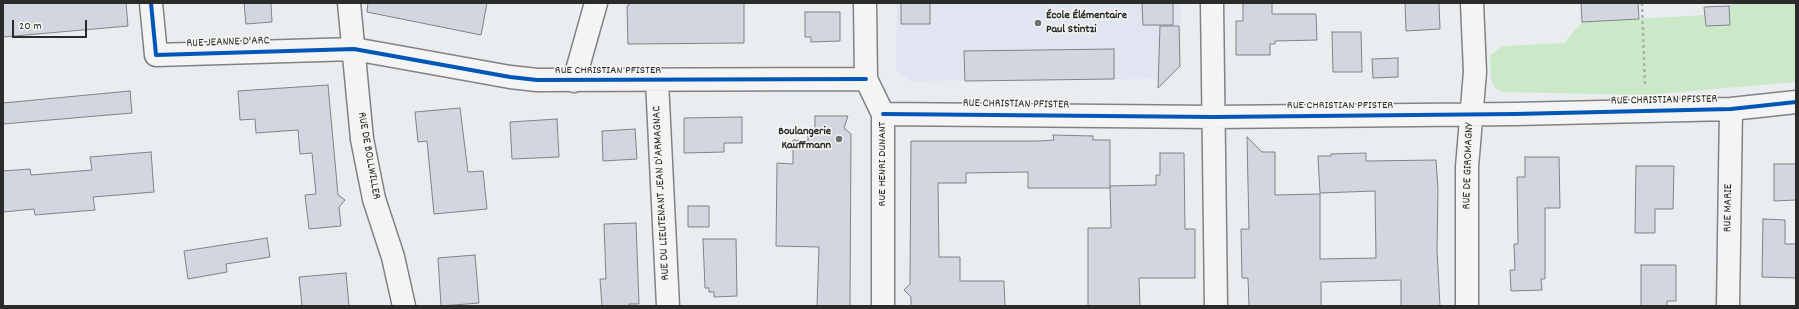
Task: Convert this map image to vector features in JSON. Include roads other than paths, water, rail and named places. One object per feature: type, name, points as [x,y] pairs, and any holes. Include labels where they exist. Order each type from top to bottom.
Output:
[{"type":"street","name":"RUE JEANNE D'ARC","points":[[151,3],[156,56],[354,49]]},
{"type":"street","name":"RUE DE BOLLWILLER","points":[[349,3],[362,139],[374,198],[394,257],[404,306]]},
{"type":"street","points":[[574,81],[596,3]]},
{"type":"street","name":"RUE HENRI DUNANT","points":[[865,3],[866,79],[883,114],[883,306]]},
{"type":"street","points":[[1212,3],[1216,306]]},
{"type":"street","name":"RUE DE GIROMAGNY","points":[[1467,306],[1467,167],[1475,72],[1472,3]]},
{"type":"street","name":"RUE CHRISTIAN PFISTER","points":[[354,49],[510,77],[537,80],[657,81],[866,79]]},
{"type":"street","name":"RUE DU LIEUTENANT JEAN D'ARMAGNAC","points":[[657,81],[668,306]]},
{"type":"street","name":"RUE CHRISTIAN PFISTER","points":[[883,114],[1214,116],[1471,115],[1731,109],[1796,102]]},
{"type":"street","name":"RUE MARIE","points":[[1728,306],[1731,109]]},
{"type":"place","name":"École Élémentaire Paul Stintzi","points":[[1038,23]]},
{"type":"place","name":"Boulangerie Kauffmann","points":[[839,139]]}]
